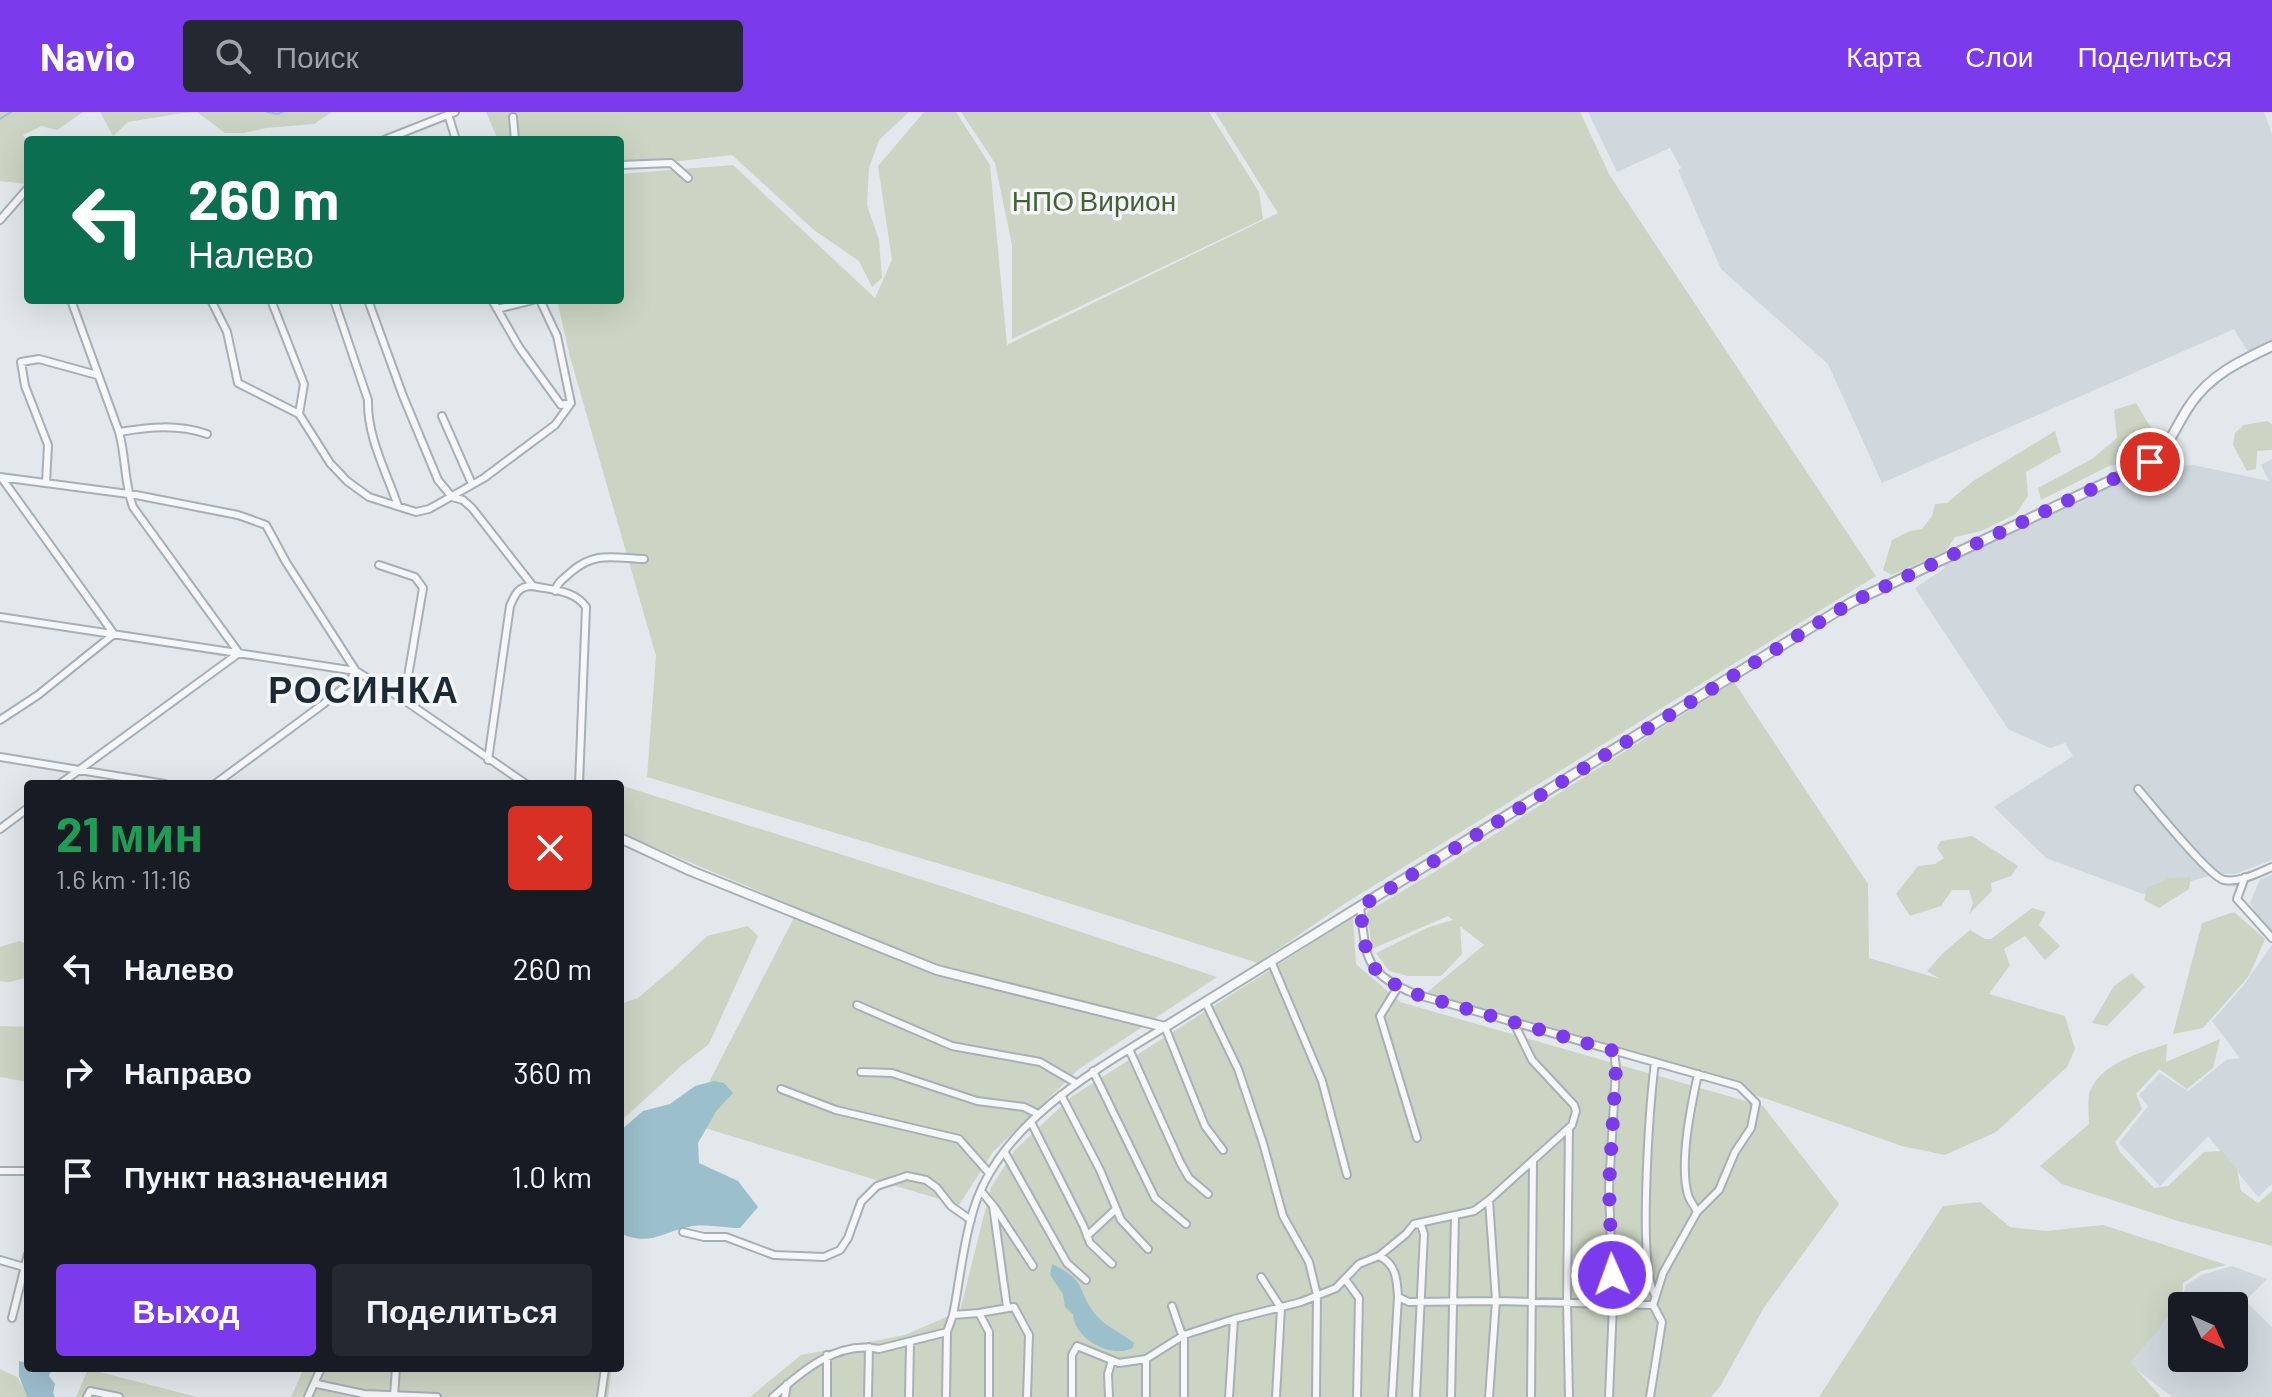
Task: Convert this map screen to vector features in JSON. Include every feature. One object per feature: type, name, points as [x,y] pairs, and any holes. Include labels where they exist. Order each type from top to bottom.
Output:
[{"type":"street","points":[[394,136],[452,113],[455,136]]},
{"type":"street","points":[[513,117],[515,136]]},
{"type":"street","points":[[624,165],[671,163],[688,178]]},
{"type":"street","points":[[0,220],[24,193]]},
{"type":"street","points":[[73,304],[119,432],[128,494],[133,507],[239,653]]},
{"type":"street","points":[[213,304],[227,332],[238,383],[299,414],[330,463],[369,497],[416,512],[429,509],[484,478],[555,425],[571,403],[557,336],[542,304]]},
{"type":"street","points":[[273,304],[304,384],[299,414]]},
{"type":"street","points":[[335,304],[368,400],[367,413],[374,446],[398,506]]},
{"type":"street","points":[[369,304],[438,480],[452,497],[463,500],[472,508],[533,586]]},
{"type":"street","points":[[494,304],[519,347],[561,405],[571,403]]},
{"type":"street","points":[[497,309],[517,304]]},
{"type":"street","points":[[946,1397],[947,1332],[971,1220],[981,1191],[989,1173],[1038,1114],[1076,1083],[1852,602],[2150,462],[2167,446],[2198,393],[2221,373],[2272,346]]},
{"type":"street","points":[[46,483],[48,445],[25,386],[21,362],[39,359],[100,376]]},
{"type":"street","points":[[442,416],[472,484]]},
{"type":"street","points":[[119,432],[147,427],[181,427],[207,434]]},
{"type":"street","points":[[0,477],[128,494],[238,515],[266,525],[356,671]]},
{"type":"street","points":[[0,477],[114,634]]},
{"type":"street","points":[[555,591],[558,583],[579,564],[594,557],[644,559]]},
{"type":"street","points":[[379,565],[415,577],[423,588],[404,700]]},
{"type":"street","points":[[488,760],[510,606],[518,590],[533,586],[573,594],[586,607],[579,780]]},
{"type":"street","points":[[0,617],[356,671],[404,700],[520,780]]},
{"type":"street","points":[[0,720],[38,695],[114,634]]},
{"type":"street","points":[[66,780],[239,653]]},
{"type":"street","points":[[220,780],[347,685],[356,671]]},
{"type":"street","points":[[0,757],[143,780]]},
{"type":"street","points":[[2138,789],[2185,841],[2206,870],[2226,881],[2272,867]]},
{"type":"street","points":[[0,829],[24,811]]},
{"type":"street","points":[[624,840],[691,871],[937,970],[1165,1027]]},
{"type":"street","points":[[2245,877],[2237,899],[2272,938]]},
{"type":"street","points":[[1360,907],[1367,958],[1378,974],[1398,987],[1513,1023],[1739,1086],[1756,1103],[1751,1128],[1735,1152],[1719,1190],[1697,1212],[1663,1273],[1655,1295],[1653,1305],[1662,1322],[1650,1397]]},
{"type":"street","points":[[1271,961],[1322,1081],[1347,1175]]},
{"type":"street","points":[[1398,987],[1380,1016],[1417,1138]]},
{"type":"street","points":[[1206,1003],[1238,1069],[1283,1216],[1309,1262],[1317,1295],[1316,1397]]},
{"type":"street","points":[[857,1005],[952,1046],[1040,1062],[1076,1083]]},
{"type":"street","points":[[1072,1397],[1072,1355],[1077,1346],[1119,1363],[1146,1359],[1184,1335],[1281,1308],[1336,1288],[1359,1264],[1379,1256],[1414,1224],[1474,1211],[1489,1200],[1569,1128],[1575,1118],[1574,1105],[1532,1060],[1513,1023]]},
{"type":"street","points":[[1165,1027],[1205,1126],[1223,1150]]},
{"type":"street","points":[[1129,1049],[1180,1162],[1189,1178],[1208,1194]]},
{"type":"street","points":[[1609,1397],[1613,1305],[1609,1187],[1616,1068],[1614,1051]]},
{"type":"street","points":[[1655,1062],[1650,1105],[1646,1257],[1655,1295]]},
{"type":"street","points":[[1093,1071],[1155,1198],[1186,1224]]},
{"type":"street","points":[[861,1072],[892,1073],[977,1101],[1024,1107],[1038,1114]]},
{"type":"street","points":[[1697,1212],[1688,1195],[1686,1169],[1688,1120],[1698,1074]]},
{"type":"street","points":[[781,1089],[836,1110],[959,1139],[989,1173]]},
{"type":"street","points":[[1061,1095],[1100,1170],[1121,1220],[1148,1249]]},
{"type":"street","points":[[1031,1122],[1090,1243],[1112,1264]]},
{"type":"street","points":[[1569,1128],[1569,1397]]},
{"type":"street","points":[[1005,1153],[1067,1263],[1086,1280]]},
{"type":"street","points":[[1531,1397],[1533,1161]]},
{"type":"street","points":[[0,1171],[24,1171]]},
{"type":"street","points":[[683,1232],[704,1237],[726,1237],[774,1255],[824,1257],[840,1250],[848,1238],[861,1202],[877,1186],[907,1176],[926,1180],[951,1206],[971,1220]]},
{"type":"street","points":[[981,1191],[1033,1266]]},
{"type":"street","points":[[1489,1200],[1496,1301],[1489,1397]]},
{"type":"street","points":[[993,1206],[1007,1307]]},
{"type":"street","points":[[1087,1236],[1116,1209]]},
{"type":"street","points":[[1451,1397],[1455,1216]]},
{"type":"street","points":[[1414,1224],[1421,1225],[1424,1234],[1416,1397]]},
{"type":"street","points":[[1379,1256],[1389,1261],[1397,1276],[1392,1397]]},
{"type":"street","points":[[0,1260],[24,1267],[12,1318]]},
{"type":"street","points":[[1261,1277],[1281,1308],[1276,1397]]},
{"type":"street","points":[[1345,1279],[1359,1298],[1357,1397]]},
{"type":"street","points":[[1398,1297],[1404,1301],[1422,1303],[1455,1300],[1653,1305]]},
{"type":"street","points":[[1172,1306],[1184,1335],[1184,1397]]},
{"type":"street","points":[[953,1315],[1014,1307],[1029,1335],[1027,1397]]},
{"type":"street","points":[[979,1313],[989,1332],[989,1397]]},
{"type":"street","points":[[1229,1397],[1234,1319]]},
{"type":"street","points":[[773,1397],[827,1355],[869,1347],[879,1349],[947,1332]]},
{"type":"street","points":[[909,1397],[910,1342]]},
{"type":"street","points":[[868,1397],[869,1347]]},
{"type":"street","points":[[827,1355],[827,1397]]},
{"type":"street","points":[[1146,1359],[1146,1397]]},
{"type":"street","points":[[1109,1397],[1108,1374],[1112,1360]]},
{"type":"street","points":[[308,1397],[319,1372]]},
{"type":"street","points":[[394,1395],[396,1372]]},
{"type":"street","points":[[601,1397],[604,1372]]},
{"type":"street","points":[[316,1381],[317,1384],[364,1394],[437,1397]]},
{"type":"street","points":[[785,1397],[787,1384]]},
{"type":"street","points":[[87,1397],[90,1391],[119,1397]]},
{"type":"shaded area","points":[[1588,112],[2264,112],[2272,134],[2272,340],[2248,352],[2234,329],[1882,483],[1828,364],[1721,269],[1670,148],[1617,172]]},
{"type":"shaded area","points":[[2272,459],[2272,860],[2235,874],[2217,874],[2143,894],[2046,858],[1994,807],[2073,756],[2065,743],[2050,748],[2008,729],[1915,588],[1945,568],[1943,564],[2075,501],[2077,504],[2136,473],[2140,480],[2160,468],[2193,465],[2269,481],[2261,465]]},
{"type":"shaded area","points":[[2272,875],[2272,943],[2250,903],[2260,879]]},
{"type":"shaded area","points":[[2272,945],[2272,1184],[2258,1197],[2208,1136],[2160,1186],[2119,1143],[2148,1106],[2139,1095],[2160,1073],[2188,1091],[2226,1060],[2240,1058],[2212,1021],[2243,986]]},
{"type":"shaded area","points":[[2232,1266],[2267,1279],[2248,1298],[2248,1292],[2184,1292],[2186,1285],[2201,1275]]},
{"type":"shaded area","points":[[2248,1304],[2272,1327],[2272,1397],[2172,1397],[2127,1362],[2168,1314],[2168,1372],[2248,1372]]},
{"type":"green space","points":[[0,112],[83,112],[57,130],[42,126],[23,135],[24,184],[0,181]]},
{"type":"green space","points":[[100,112],[197,112],[128,122],[113,136]]},
{"type":"green space","points":[[197,112],[332,112],[314,124],[225,133]]},
{"type":"green space","points":[[486,112],[909,112],[879,140],[869,168],[867,205],[879,240],[882,278],[872,287],[859,261],[814,230],[732,155],[624,168],[624,136],[496,136]]},
{"type":"green space","points":[[924,112],[956,112],[990,165],[1007,345],[1278,213],[1215,112],[1580,112],[1610,176],[1876,576],[1344,904],[1258,963],[1021,888],[647,777],[656,656],[570,357],[558,304],[624,304],[624,174],[733,165],[875,298],[892,260],[878,166]]},
{"type":"green space","name":"НПО Вирион","points":[[961,112],[1209,112],[1259,192],[1263,219],[1012,339],[1012,245],[995,163]]},
{"type":"green space","points":[[2136,403],[2162,446],[2133,461],[2109,466],[2041,500],[2038,488],[2092,459],[2117,438],[2114,410]]},
{"type":"green space","points":[[2267,421],[2272,424],[2272,450],[2257,451],[2256,469],[2247,471],[2233,445],[2235,433],[2244,425]]},
{"type":"green space","points":[[2055,431],[2061,452],[2026,472],[2028,496],[2016,514],[1981,531],[1955,537],[1946,551],[1892,575],[1883,570],[1892,540],[1922,529],[1932,516],[1935,504],[1947,503],[1973,481]]},
{"type":"green space","points":[[1734,682],[1868,884],[1869,958],[1940,979],[1927,971],[1970,930],[1991,939],[2032,908],[2046,912],[2039,925],[2060,946],[2045,960],[2025,936],[2004,949],[2010,965],[1989,994],[2065,1016],[2075,1049],[2067,1067],[1996,1132],[1945,1155],[1902,1146],[1767,1099],[1425,994],[1484,945],[1460,926],[1462,954],[1441,976],[1408,976],[1389,971],[1376,953],[1429,927],[1453,920],[1448,916],[1372,949],[1367,912]]},
{"type":"green space","points":[[624,786],[1217,977],[1079,1069],[993,1152],[959,1205],[688,1123],[799,908],[624,835]]},
{"type":"green space","points":[[1972,836],[2018,866],[2011,876],[1991,883],[1992,891],[1969,914],[1973,903],[1969,890],[1952,890],[1941,906],[1910,916],[1896,894],[1918,866],[1935,864],[1944,858],[1937,848],[1941,841]]},
{"type":"green space","points":[[2191,877],[2189,889],[2159,908],[2144,900],[2147,888],[2169,878]]},
{"type":"green space","points":[[2234,912],[2265,939],[2249,976],[2203,1028],[2173,1034],[2202,923]]},
{"type":"green space","points":[[1353,917],[1356,964],[1400,1002],[1763,1106],[1839,1204],[1763,1309],[1721,1385],[1711,1397],[750,1397],[801,1355],[905,1335],[960,1311],[991,1187],[1015,1150],[1071,1097]]},
{"type":"green space","points":[[748,926],[758,936],[709,1044],[624,1118],[624,1003],[638,998],[707,936]]},
{"type":"green space","points":[[19,941],[24,943],[24,978],[0,981],[0,947]]},
{"type":"green space","points":[[2132,973],[2145,987],[2107,1026],[2092,1023],[2114,986]]},
{"type":"green space","points":[[0,1026],[24,1027],[24,1081],[0,1077]]},
{"type":"green space","points":[[2220,1039],[2213,1068],[2187,1089],[2159,1069],[2136,1094],[2142,1109],[2115,1142],[2120,1152],[2154,1188],[2168,1186],[2204,1152],[2222,1151],[2237,1169],[2241,1191],[2258,1203],[2272,1191],[2272,1246],[2178,1221],[2062,1184],[2040,1166],[2089,1124],[2090,1091],[2103,1073],[2135,1055],[2167,1044],[2166,1062]]},
{"type":"green space","points":[[1980,1202],[2010,1227],[2046,1231],[2103,1225],[2227,1265],[2201,1271],[2183,1283],[2182,1292],[2168,1292],[2168,1315],[2130,1362],[2161,1397],[1819,1397],[1943,1206]]},
{"type":"green space","points":[[0,1369],[17,1377],[29,1397],[0,1397]]},
{"type":"green space","points":[[87,1372],[100,1372],[197,1397],[76,1397]]},
{"type":"green space","points":[[302,1372],[611,1372],[608,1397],[291,1397]]},
{"type":"water","points":[[714,1081],[724,1083],[733,1093],[717,1110],[698,1143],[699,1163],[738,1181],[758,1207],[740,1228],[694,1226],[648,1239],[624,1235],[624,1128],[643,1111],[670,1104],[695,1086]]},
{"type":"water","points":[[1052,1264],[1072,1276],[1097,1316],[1134,1343],[1133,1348],[1114,1351],[1087,1339],[1075,1323],[1073,1314],[1065,1307],[1063,1294],[1050,1275]]},
{"type":"water","points":[[19,1361],[24,1362],[24,1372],[50,1372],[55,1397],[27,1397],[19,1376]]},
{"type":"waterway","points":[[0,119],[11,112]]},
{"type":"waterway","points":[[267,112],[283,112]]},
{"type":"district","name":"РОСИНКА","points":[[364,690]]},
{"type":"route","points":[[1612,1275],[1609,1187],[1616,1068],[1614,1051],[1398,987],[1378,974],[1367,958],[1360,907],[1852,602],[2150,462]]}]
